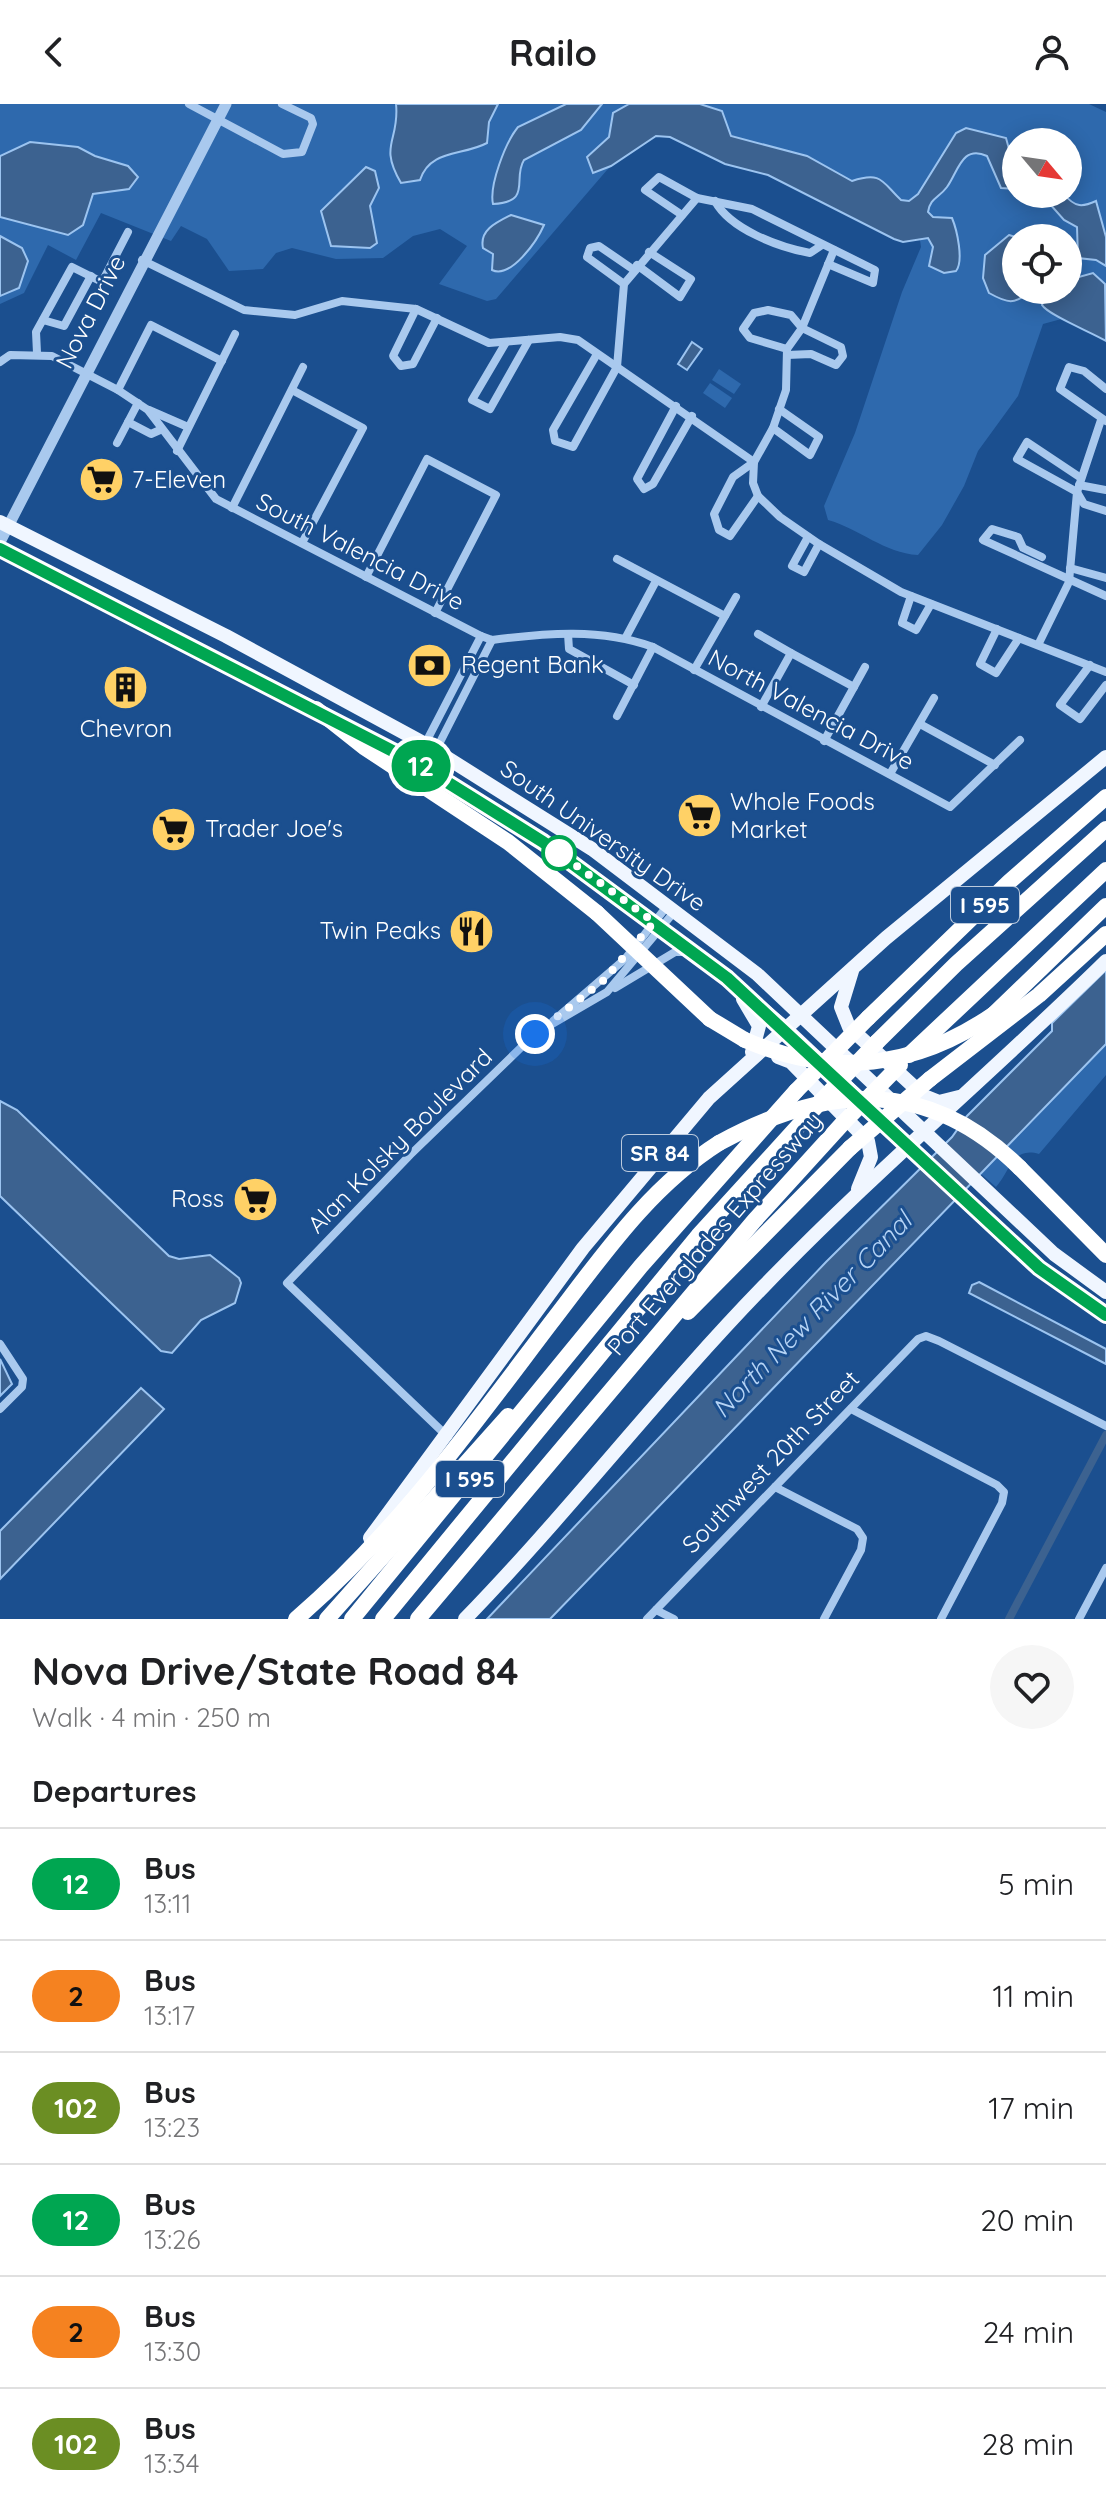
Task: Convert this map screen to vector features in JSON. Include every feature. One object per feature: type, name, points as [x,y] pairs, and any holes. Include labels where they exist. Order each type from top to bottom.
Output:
[{"type":"highway","points":[[316,709],[364,747],[508,842],[597,913],[710,1019],[745,1040],[801,1060],[826,1064],[880,1063],[943,1044],[994,1014],[1106,906]]},
{"type":"highway","name":"Port Everglades Expressway","points":[[352,1619],[682,1218],[796,1091],[1009,882],[1106,797]]},
{"type":"highway","points":[[383,1619],[689,1247],[821,1101],[956,964],[1106,829]]},
{"type":"highway","name":"Port Everglades Expressway","points":[[418,1619],[665,1324],[843,1123],[1106,870]]},
{"type":"highway","points":[[665,1324],[691,1310],[850,1148],[930,1079],[1039,995],[1106,934]]},
{"type":"highway","points":[[295,1619],[337,1584],[421,1492],[648,1200],[719,1143],[783,1112],[815,1103],[877,1098],[901,1101],[956,1120],[988,1138],[1106,1255]]},
{"type":"highway","points":[[327,1619],[460,1467],[584,1337]]},
{"type":"main road","name":"South University Drive","points":[[4,524],[219,632],[430,747],[569,833],[672,908],[801,1013],[1054,1254],[1106,1292]]},
{"type":"main road","name":"South University Drive","points":[[0,549],[316,709],[504,816],[727,978],[784,1027],[1039,1268],[1106,1315]]},
{"type":"main road","name":"SR 84","points":[[295,1619],[368,1540],[448,1437],[551,1291],[642,1175],[709,1098],[854,966],[1047,802],[1106,757]]},
{"type":"main road","points":[[465,1619],[763,1287],[907,1144],[966,1094],[1106,961]]},
{"type":"main road","points":[[854,966],[841,1007],[849,1027],[930,1100],[948,1101],[966,1094]]},
{"type":"main road","points":[[727,978],[759,1022],[759,1036],[746,1063]]},
{"type":"main road","points":[[746,1063],[774,1057],[791,1062],[864,1134],[871,1157],[855,1196]]},
{"type":"street","points":[[189,104],[283,154],[302,152],[313,124],[311,118],[282,104]]},
{"type":"street","name":"Nova Drive","points":[[0,542],[4,524],[226,104]]},
{"type":"street","points":[[682,215],[645,190],[659,177],[697,198],[752,209],[875,270],[873,283],[828,264]]},
{"type":"street","points":[[597,354],[553,430],[555,441],[573,447],[617,367],[624,284],[697,198]]},
{"type":"street","points":[[715,201],[723,216],[789,249],[810,253],[822,245]]},
{"type":"street","points":[[0,362],[10,355],[37,353],[36,332],[72,267],[102,282],[128,232]]},
{"type":"street","points":[[624,284],[587,257],[590,248],[599,246],[680,297],[691,279],[649,252]]},
{"type":"street","points":[[758,496],[730,536],[719,530],[714,514],[733,477],[754,462],[773,428],[786,390],[787,352],[802,328],[834,250]]},
{"type":"street","points":[[142,260],[244,310],[257,313],[295,315],[342,301],[416,309],[489,343],[573,338],[692,416],[754,462]]},
{"type":"street","points":[[43,320],[64,326],[91,276]]},
{"type":"street","points":[[416,309],[393,356],[401,366],[413,364],[437,318]]},
{"type":"street","points":[[768,310],[791,315],[802,328],[841,347],[843,356],[836,365],[811,354],[787,352],[750,338],[743,329],[754,313],[768,310]]},
{"type":"street","points":[[118,390],[151,325],[222,361]]},
{"type":"street","points":[[177,451],[235,334]]},
{"type":"street","points":[[505,344],[472,400],[490,409],[529,340]]},
{"type":"street","name":"South Valencia Drive","points":[[37,353],[52,356],[86,373],[148,410],[208,492],[232,508],[481,636]]},
{"type":"street","points":[[232,508],[303,367]]},
{"type":"street","points":[[1039,643],[1069,582],[1079,485],[1103,421],[1060,389],[1062,380],[1069,367],[1084,371],[1106,389]]},
{"type":"street","points":[[292,390],[363,428],[302,543]]},
{"type":"street","points":[[117,443],[138,403]]},
{"type":"street","points":[[676,406],[637,479],[644,489],[653,484],[692,416]]},
{"type":"street","points":[[773,428],[810,455],[816,448],[819,437],[779,409]]},
{"type":"street","points":[[148,410],[188,427]]},
{"type":"street","points":[[128,422],[151,434],[160,430]]},
{"type":"street","points":[[1106,490],[1079,485],[1017,459],[1027,442],[1079,485],[1084,504],[1106,511]]},
{"type":"street","points":[[366,577],[427,459],[496,495],[435,613]]},
{"type":"street","points":[[754,462],[753,483],[758,496],[819,544],[911,596],[1039,643],[1106,672]]},
{"type":"street","points":[[1042,557],[1023,548],[1018,537],[992,529],[983,540],[1069,582],[1106,596]]},
{"type":"street","points":[[808,537],[792,566],[804,572],[819,544]]},
{"type":"street","points":[[617,559],[725,616]]},
{"type":"street","points":[[1070,568],[1106,578]]},
{"type":"street","points":[[626,637],[656,581]]},
{"type":"street","points":[[911,596],[902,623],[916,630],[931,604]]},
{"type":"street","points":[[694,670],[736,597]]},
{"type":"street","points":[[997,629],[980,664],[996,673],[1019,638]]},
{"type":"street","points":[[568,634],[569,649],[634,685]]},
{"type":"street","name":"North Valencia Drive","points":[[481,636],[492,640],[568,634],[626,637],[653,647],[950,807],[995,765]]},
{"type":"street","points":[[758,634],[854,687]]},
{"type":"street","points":[[430,747],[481,636]]},
{"type":"street","points":[[430,747],[492,640]]},
{"type":"street","points":[[617,716],[653,647]]},
{"type":"street","points":[[761,707],[791,653]]},
{"type":"street","points":[[1090,665],[1060,705],[1080,719],[1106,685]]},
{"type":"street","points":[[824,741],[865,667]]},
{"type":"street","points":[[890,774],[934,698]]},
{"type":"street","points":[[920,724],[995,765],[1020,740]]},
{"type":"street","name":"Alan Kolsky Boulevard","points":[[543,1029],[607,992],[672,908]]},
{"type":"street","name":"Alan Kolsky Boulevard","points":[[448,1437],[287,1283],[410,1155],[543,1029],[604,980],[658,925]]},
{"type":"street","points":[[607,992],[675,952],[695,953]]},
{"type":"street","name":"Southwest 20th Street","points":[[647,1619],[918,1339],[926,1336],[1106,1426]]},
{"type":"street","points":[[0,1344],[23,1379],[22,1387],[0,1409]]},
{"type":"street","points":[[851,1409],[997,1485],[1004,1492],[1002,1503],[941,1619]]},
{"type":"street","points":[[775,1487],[857,1529],[863,1538],[861,1550],[824,1619]]},
{"type":"street","points":[[1079,1619],[1106,1568]]},
{"type":"street","points":[[656,1610],[674,1619]]},
{"type":"shaded area","points":[[0,104],[1089,104],[1106,112],[1106,332],[1076,315],[1043,324],[1018,396],[978,451],[964,486],[942,525],[918,555],[894,550],[828,520],[824,506],[855,433],[902,292],[921,247],[918,226],[648,119],[645,135],[607,170],[496,299],[487,301],[439,284],[467,246],[440,229],[413,236],[383,258],[336,259],[292,248],[276,253],[263,269],[229,271],[207,239],[181,226],[171,241],[101,213],[76,260],[48,245],[24,293],[0,304]]},
{"type":"shaded area","points":[[719,369],[741,384],[734,394],[712,380]]},
{"type":"shaded area","points":[[710,383],[732,398],[725,408],[703,393]]},
{"type":"shaded area","points":[[1106,1044],[1106,1075],[1039,1154],[1017,1157],[996,1187],[980,1173]]},
{"type":"water","points":[[396,104],[498,104],[489,122],[487,143],[439,158],[431,163],[420,180],[401,183],[390,151]]},
{"type":"water","points":[[566,104],[602,104],[581,130],[524,160],[517,194],[513,199],[493,204],[493,187],[499,165],[518,127]]},
{"type":"water","points":[[629,104],[700,104],[722,111],[731,136],[807,156],[852,181],[876,178],[901,200],[909,201],[918,194],[956,133],[966,128],[1002,137],[1002,188],[987,156],[972,154],[962,161],[947,187],[931,204],[928,212],[933,217],[952,218],[956,230],[960,253],[958,266],[956,271],[944,273],[929,266],[933,247],[928,238],[903,242],[894,239],[768,175],[725,164],[670,137],[656,136],[611,166],[593,173],[587,157],[609,137],[613,113]]},
{"type":"water","points":[[30,142],[78,147],[128,166],[138,177],[129,189],[93,194],[83,225],[68,235],[0,217],[0,156]]},
{"type":"water","points":[[366,167],[375,171],[379,188],[370,206],[377,243],[370,248],[331,246],[321,211]]},
{"type":"water","points":[[1096,201],[1106,237],[1106,266],[1096,260],[1082,258],[1082,224],[1064,220],[1053,208],[1082,208],[1082,205]]},
{"type":"water","points":[[511,215],[544,225],[536,240],[515,264],[507,269],[492,270],[493,254],[483,248],[484,236],[490,227]]},
{"type":"water","points":[[0,236],[22,248],[28,261],[19,288],[0,296]]},
{"type":"water","points":[[1002,241],[1002,299],[989,293],[983,278],[985,255]]},
{"type":"water","points":[[1093,273],[1105,284],[1106,341],[1061,318],[1042,305],[1082,304],[1082,276]]},
{"type":"water","points":[[692,342],[702,349],[687,370],[678,364]]},
{"type":"water","name":"North New River Canal","points":[[1106,970],[1106,1044],[550,1619],[487,1619],[826,1262],[952,1137],[967,1116],[1052,1031],[1052,1023]]},
{"type":"water","points":[[0,1101],[17,1110],[169,1256],[179,1259],[210,1255],[239,1278],[241,1283],[235,1303],[201,1320],[172,1353],[161,1351],[0,1196]]},
{"type":"water","points":[[979,1282],[1106,1349],[1106,1364],[969,1293],[972,1285]]},
{"type":"water","points":[[0,1359],[12,1384],[0,1396]]},
{"type":"water","points":[[141,1388],[164,1409],[0,1579],[0,1531]]},
{"type":"waterway","points":[[1009,1619],[1106,1435]]},
{"type":"bus line","name":"12","points":[[0,549],[418,764],[543,842],[727,978],[784,1027],[1039,1268],[1106,1315]]},
{"type":"place","name":"7-Eleven","points":[[101,480]]},
{"type":"place","name":"Regent Bank","points":[[430,665]]},
{"type":"place","name":"Chevron","points":[[126,687]]},
{"type":"place","name":"Whole Foods Market","points":[[699,816]]},
{"type":"place","name":"Trader Joe's","points":[[174,829]]},
{"type":"place","name":"Twin Peaks","points":[[472,931]]},
{"type":"place","name":"Ross","points":[[255,1199]]},
{"type":"route","points":[[535,1034],[604,980],[654,922],[559,853]]}]
